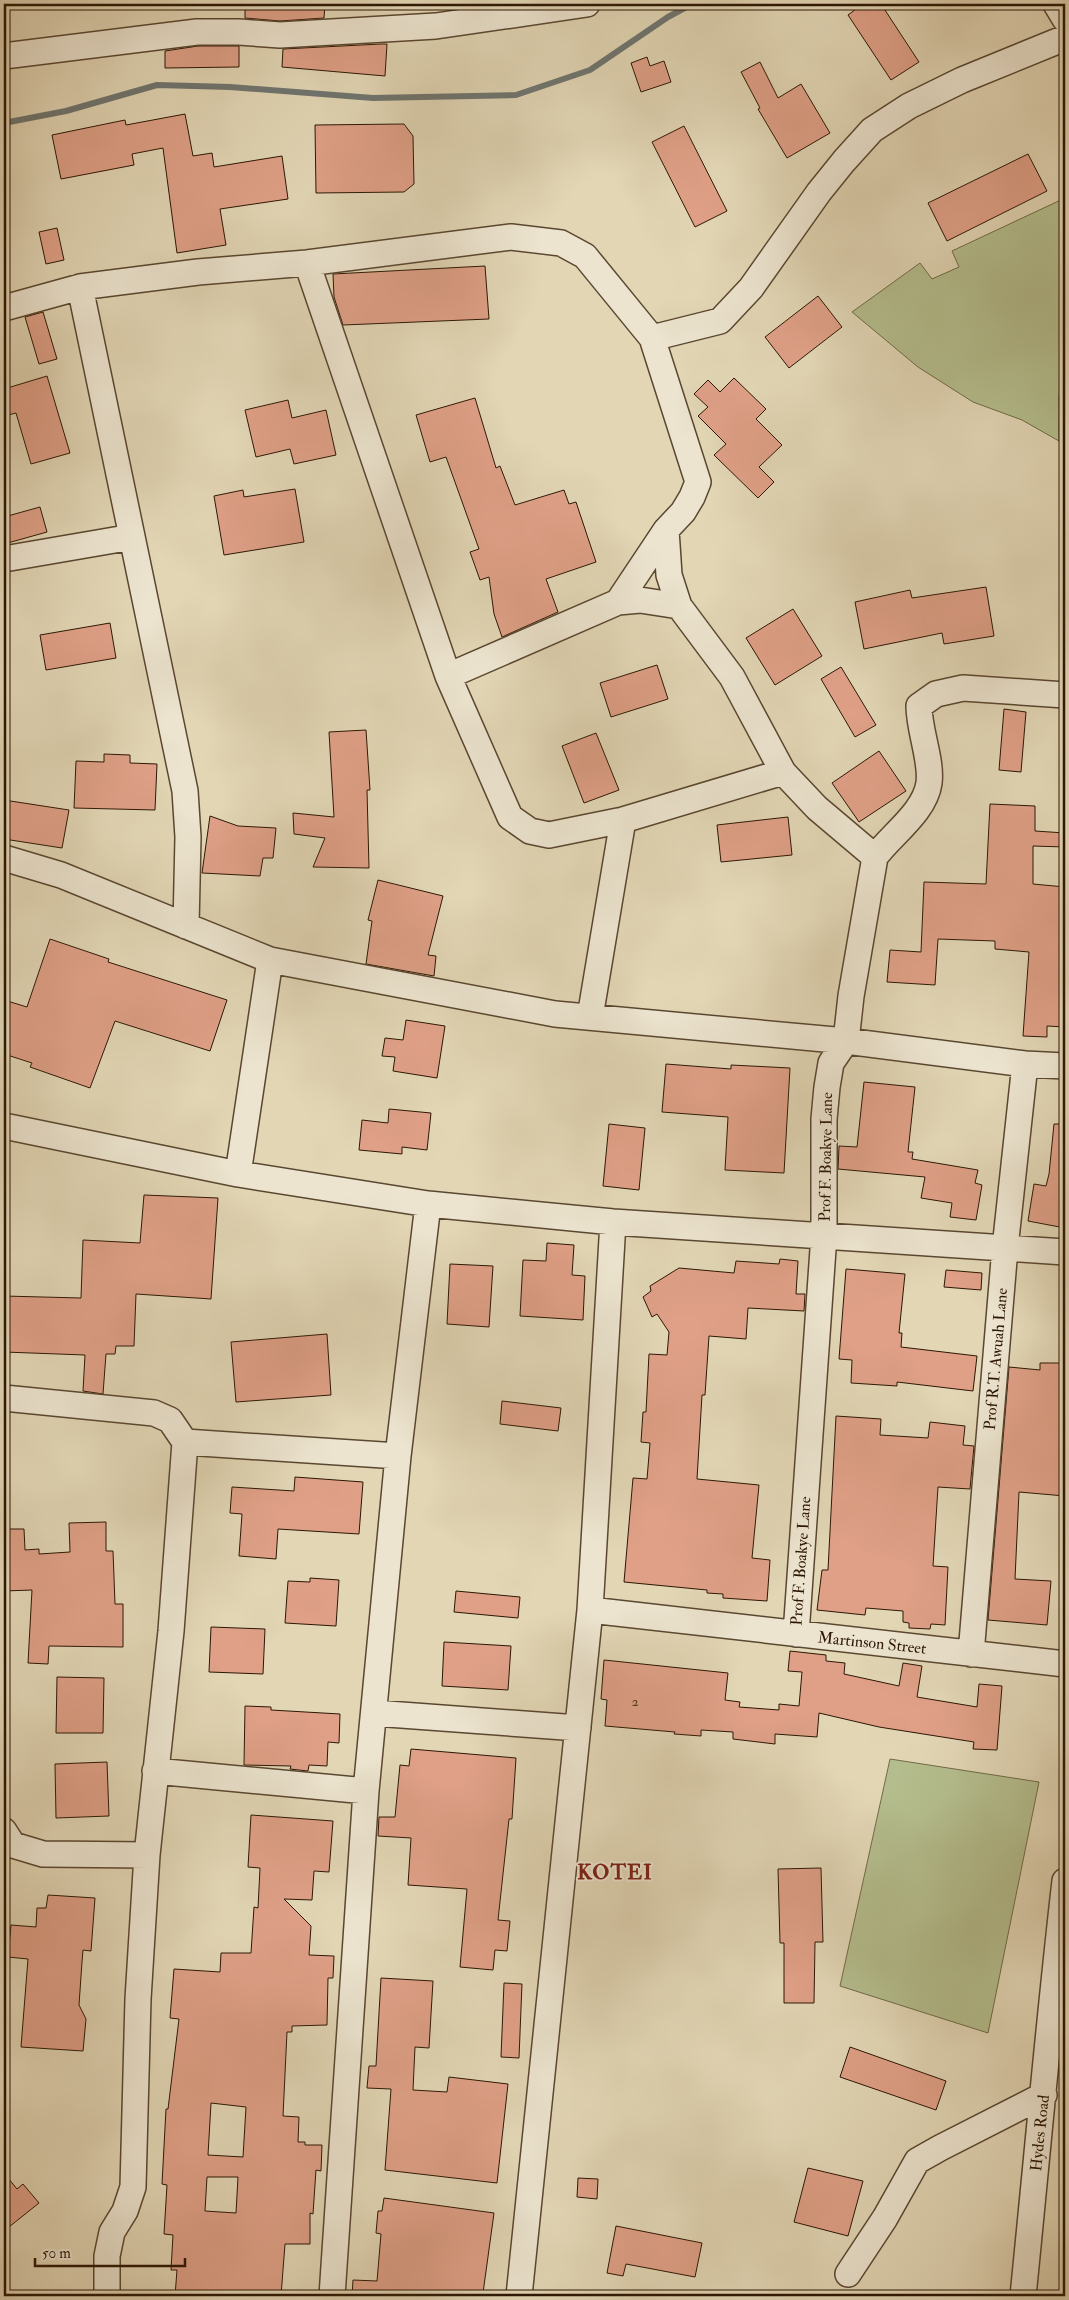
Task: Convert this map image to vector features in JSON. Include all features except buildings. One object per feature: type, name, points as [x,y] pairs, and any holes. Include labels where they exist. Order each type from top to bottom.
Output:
[{"type":"street","points":[[4,56],[197,32],[239,32],[280,35],[436,26],[587,4]]},
{"type":"street","points":[[1056,4],[1065,19]]},
{"type":"street","points":[[652,338],[720,321],[751,288],[819,192],[872,130],[909,106],[962,80],[1065,38]]},
{"type":"street","points":[[4,308],[80,287],[198,272],[307,263],[512,237],[561,243],[585,256],[652,338],[698,482],[696,490],[683,512],[666,530],[618,602]]},
{"type":"street","points":[[307,263],[448,676],[510,818],[530,831],[549,835],[623,820],[783,772]]},
{"type":"street","points":[[80,287],[185,791],[188,837],[186,926]]},
{"type":"street","points":[[666,530],[669,574],[680,606],[732,677],[783,772],[817,808],[874,857],[908,820],[920,804],[929,784],[919,706],[936,694],[963,688],[1065,695]]},
{"type":"street","points":[[4,559],[132,537]]},
{"type":"street","points":[[448,676],[618,602],[640,600],[680,606]]},
{"type":"street","points":[[590,1017],[623,820]]},
{"type":"street","name":"Prof F. Boakye Lane","points":[[796,1634],[824,1235],[824,1119],[827,1087],[831,1063],[846,1041],[851,996],[874,857]]},
{"type":"street","points":[[4,858],[61,875],[270,960],[555,1014],[846,1041],[1024,1064],[1065,1066]]},
{"type":"street","points":[[238,1174],[270,960]]},
{"type":"street","name":"Prof R.T. Awuah Lane","points":[[971,1654],[1005,1248],[1024,1064]]},
{"type":"street","points":[[4,1126],[238,1174],[428,1204],[613,1222],[1065,1252]]},
{"type":"street","points":[[332,2296],[366,1791],[398,1456],[428,1204]]},
{"type":"street","points":[[519,2296],[590,1610],[613,1222]]},
{"type":"street","points":[[4,1398],[154,1413],[170,1420],[185,1442],[171,1631],[147,1855],[138,1999],[133,2187],[124,2211],[112,2232],[107,2256],[107,2296]]},
{"type":"street","points":[[185,1442],[398,1456]]},
{"type":"street","name":"Martinson Street","points":[[590,1610],[1065,1664]]},
{"type":"street","points":[[374,1713],[578,1728]]},
{"type":"street","points":[[155,1771],[366,1791]]},
{"type":"street","points":[[4,1831],[13,1845],[43,1854],[147,1855]]},
{"type":"street","name":"Hydes Road","points":[[1022,2296],[1065,1881]]},
{"type":"street","points":[[848,2274],[885,2218],[917,2161],[1044,2094]]},
{"type":"green space","points":[[1065,198],[1065,395],[1059,395],[1059,441],[1022,420],[973,402],[918,367],[852,312],[920,263],[932,279],[959,267],[952,251]]},
{"type":"green space","points":[[890,1759],[1039,1782],[988,2033],[840,1986]]},
{"type":"waterway","points":[[4,123],[66,111],[157,85],[230,87],[373,98],[516,95],[590,70],[668,17],[692,4]]},
{"type":"district","name":"KOTEI","points":[[615,1872]]}]
